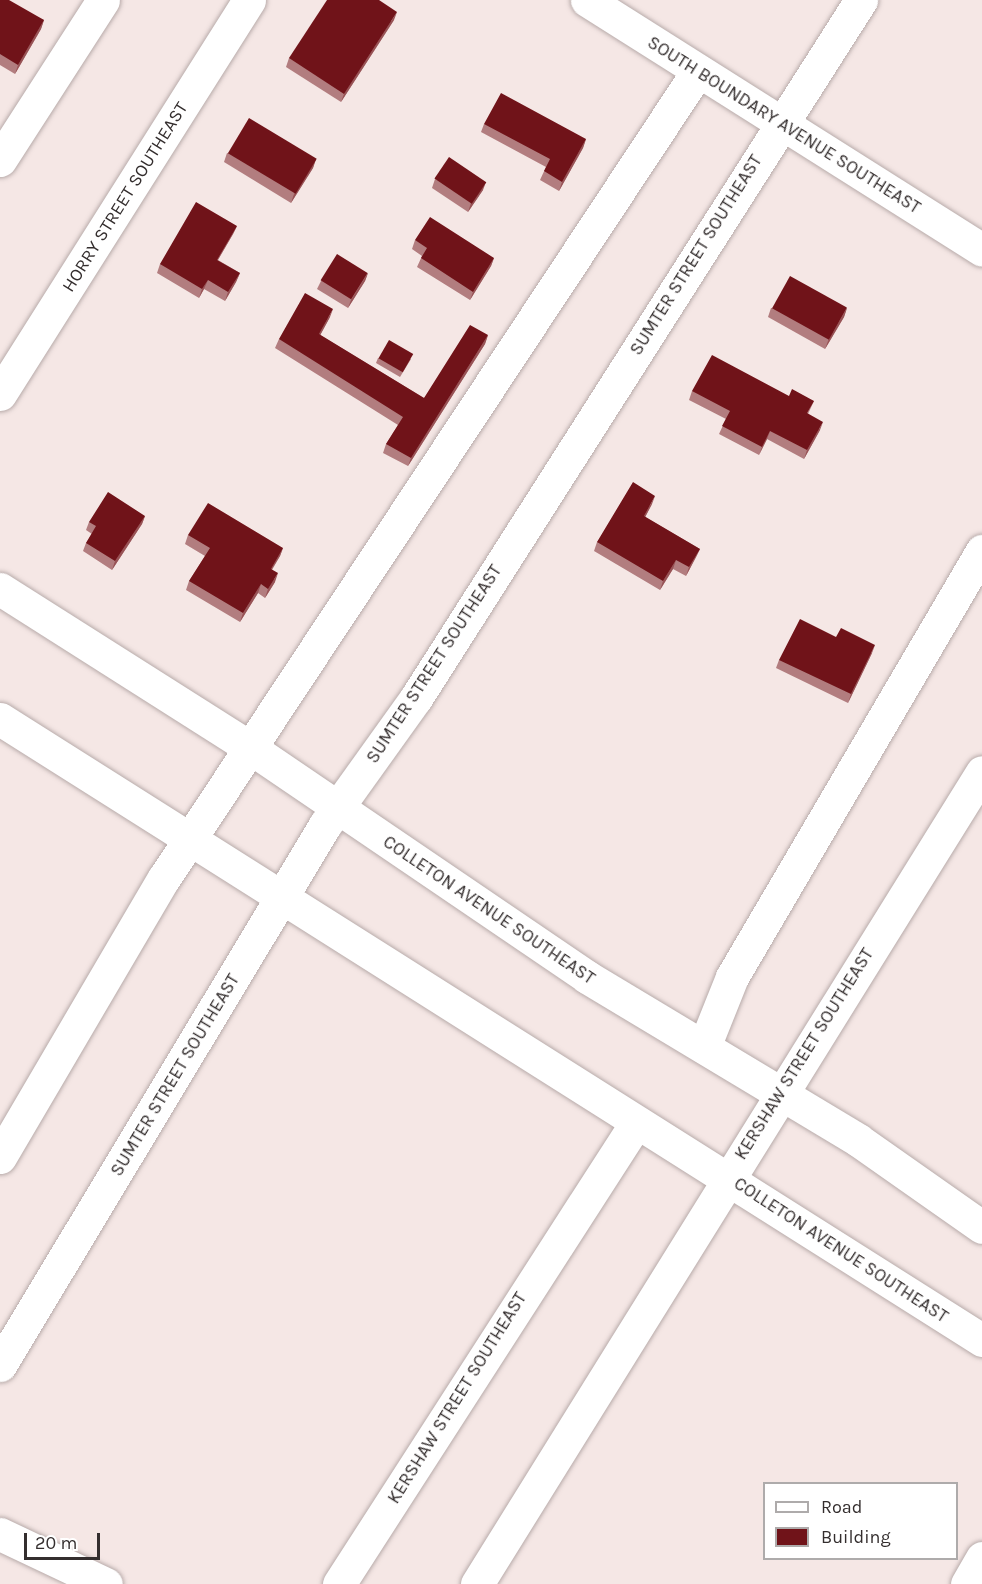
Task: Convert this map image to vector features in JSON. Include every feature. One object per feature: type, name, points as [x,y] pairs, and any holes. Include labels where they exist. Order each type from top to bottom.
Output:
[{"type":"street","points":[[0,160],[103,0]]},
{"type":"street","name":"HORRY STREET SOUTHEAST","points":[[0,394],[249,0]]},
{"type":"street","name":"SOUTH BOUNDARY AVENUE SOUTHEAST","points":[[587,0],[982,250]]},
{"type":"street","name":"SUMTER STREET SOUTHEAST","points":[[0,1365],[337,808],[416,698],[779,123],[861,0]]},
{"type":"street","points":[[0,1156],[191,837],[698,71]]},
{"type":"street","points":[[704,1047],[732,977],[982,551]]},
{"type":"street","name":"COLLETON AVENUE SOUTHEAST","points":[[0,589],[251,749],[587,976],[779,1092],[982,1227]]},
{"type":"street","name":"COLLETON AVENUE SOUTHEAST","points":[[0,719],[191,837],[280,899],[636,1123],[727,1177],[982,1340]]},
{"type":"street","name":"KERSHAW STREET SOUTHEAST","points":[[477,1584],[779,1092],[982,772]]},
{"type":"street","name":"KERSHAW STREET SOUTHEAST","points":[[339,1584],[636,1123]]},
{"type":"street","points":[[0,1534],[106,1584]]},
{"type":"street","points":[[967,1584],[982,1558]]},
{"type":"building","points":[[0,0],[9,0],[44,20],[18,65],[0,54]]},
{"type":"building","points":[[327,0],[379,0],[397,12],[344,94],[289,58]]},
{"type":"building","points":[[501,93],[586,139],[562,182],[544,171],[550,159],[484,124]]},
{"type":"building","points":[[249,118],[317,159],[296,194],[228,153]]},
{"type":"building","points":[[449,157],[486,182],[472,204],[434,179]]},
{"type":"building","points":[[196,202],[237,226],[217,260],[240,273],[228,292],[208,280],[202,289],[160,264]]},
{"type":"building","points":[[430,217],[494,258],[473,292],[421,258],[427,248],[415,240]]},
{"type":"building","points":[[337,254],[368,273],[351,299],[321,280]]},
{"type":"building","points":[[790,276],[847,308],[829,340],[772,308]]},
{"type":"building","points":[[305,293],[333,309],[319,334],[424,398],[470,325],[488,335],[411,458],[386,444],[403,417],[279,339]]},
{"type":"building","points":[[389,340],[413,354],[403,372],[378,358]]},
{"type":"building","points":[[712,355],[789,396],[792,389],[814,401],[807,413],[823,422],[807,450],[770,431],[762,447],[722,426],[730,411],[692,391]]},
{"type":"building","points":[[633,482],[655,496],[644,516],[700,549],[689,567],[676,560],[663,581],[597,542]]},
{"type":"building","points":[[108,492],[145,516],[115,561],[86,543],[96,526],[89,522]]},
{"type":"building","points":[[208,503],[283,548],[271,569],[278,573],[268,589],[261,584],[243,613],[189,581],[210,548],[188,535]]},
{"type":"building","points":[[800,619],[836,637],[841,628],[875,645],[851,694],[779,660]]}]
